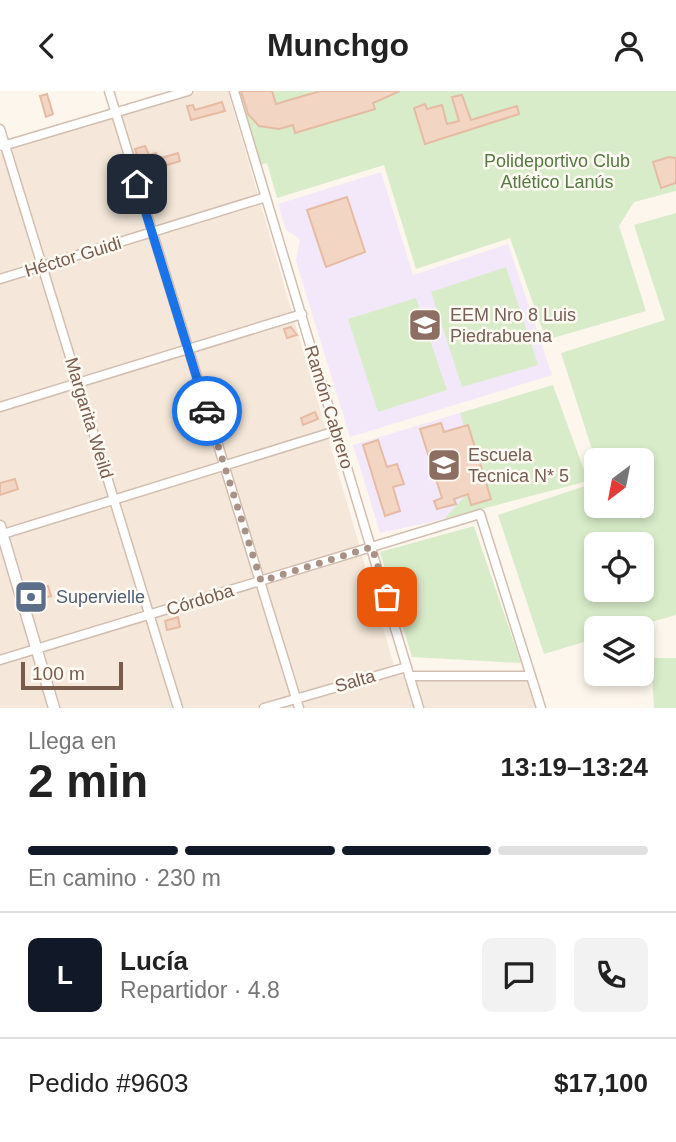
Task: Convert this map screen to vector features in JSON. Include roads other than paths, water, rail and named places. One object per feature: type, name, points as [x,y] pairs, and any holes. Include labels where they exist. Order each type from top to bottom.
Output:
[{"type":"street","points":[[109,91],[299,708]]},
{"type":"street","points":[[2,146],[188,91]]},
{"type":"street","name":"Ramón Cabrero","points":[[234,91],[419,708]]},
{"type":"street","name":"Margarita Weild","points":[[0,129],[2,146],[43,266],[178,708]]},
{"type":"street","name":"Héctor Guidi","points":[[0,279],[266,197]]},
{"type":"street","points":[[0,407],[302,314]]},
{"type":"street","points":[[54,708],[1,531],[336,431]]},
{"type":"street","name":"Córdoba","points":[[0,660],[480,514],[531,676]]},
{"type":"street","name":"Salta","points":[[264,708],[408,671],[531,676]]},
{"type":"street","points":[[531,676],[541,708]]},
{"type":"place","name":"EEM Nro 8 Luis Piedrabuena","points":[[425,325]]},
{"type":"place","name":"Escuela Tecnica N* 5","points":[[444,465]]},
{"type":"place","name":"Supervielle","points":[[31,597]]},
{"type":"park label","name":"Polideportivo Club Atlético Lanús","points":[[557,172]]}]
